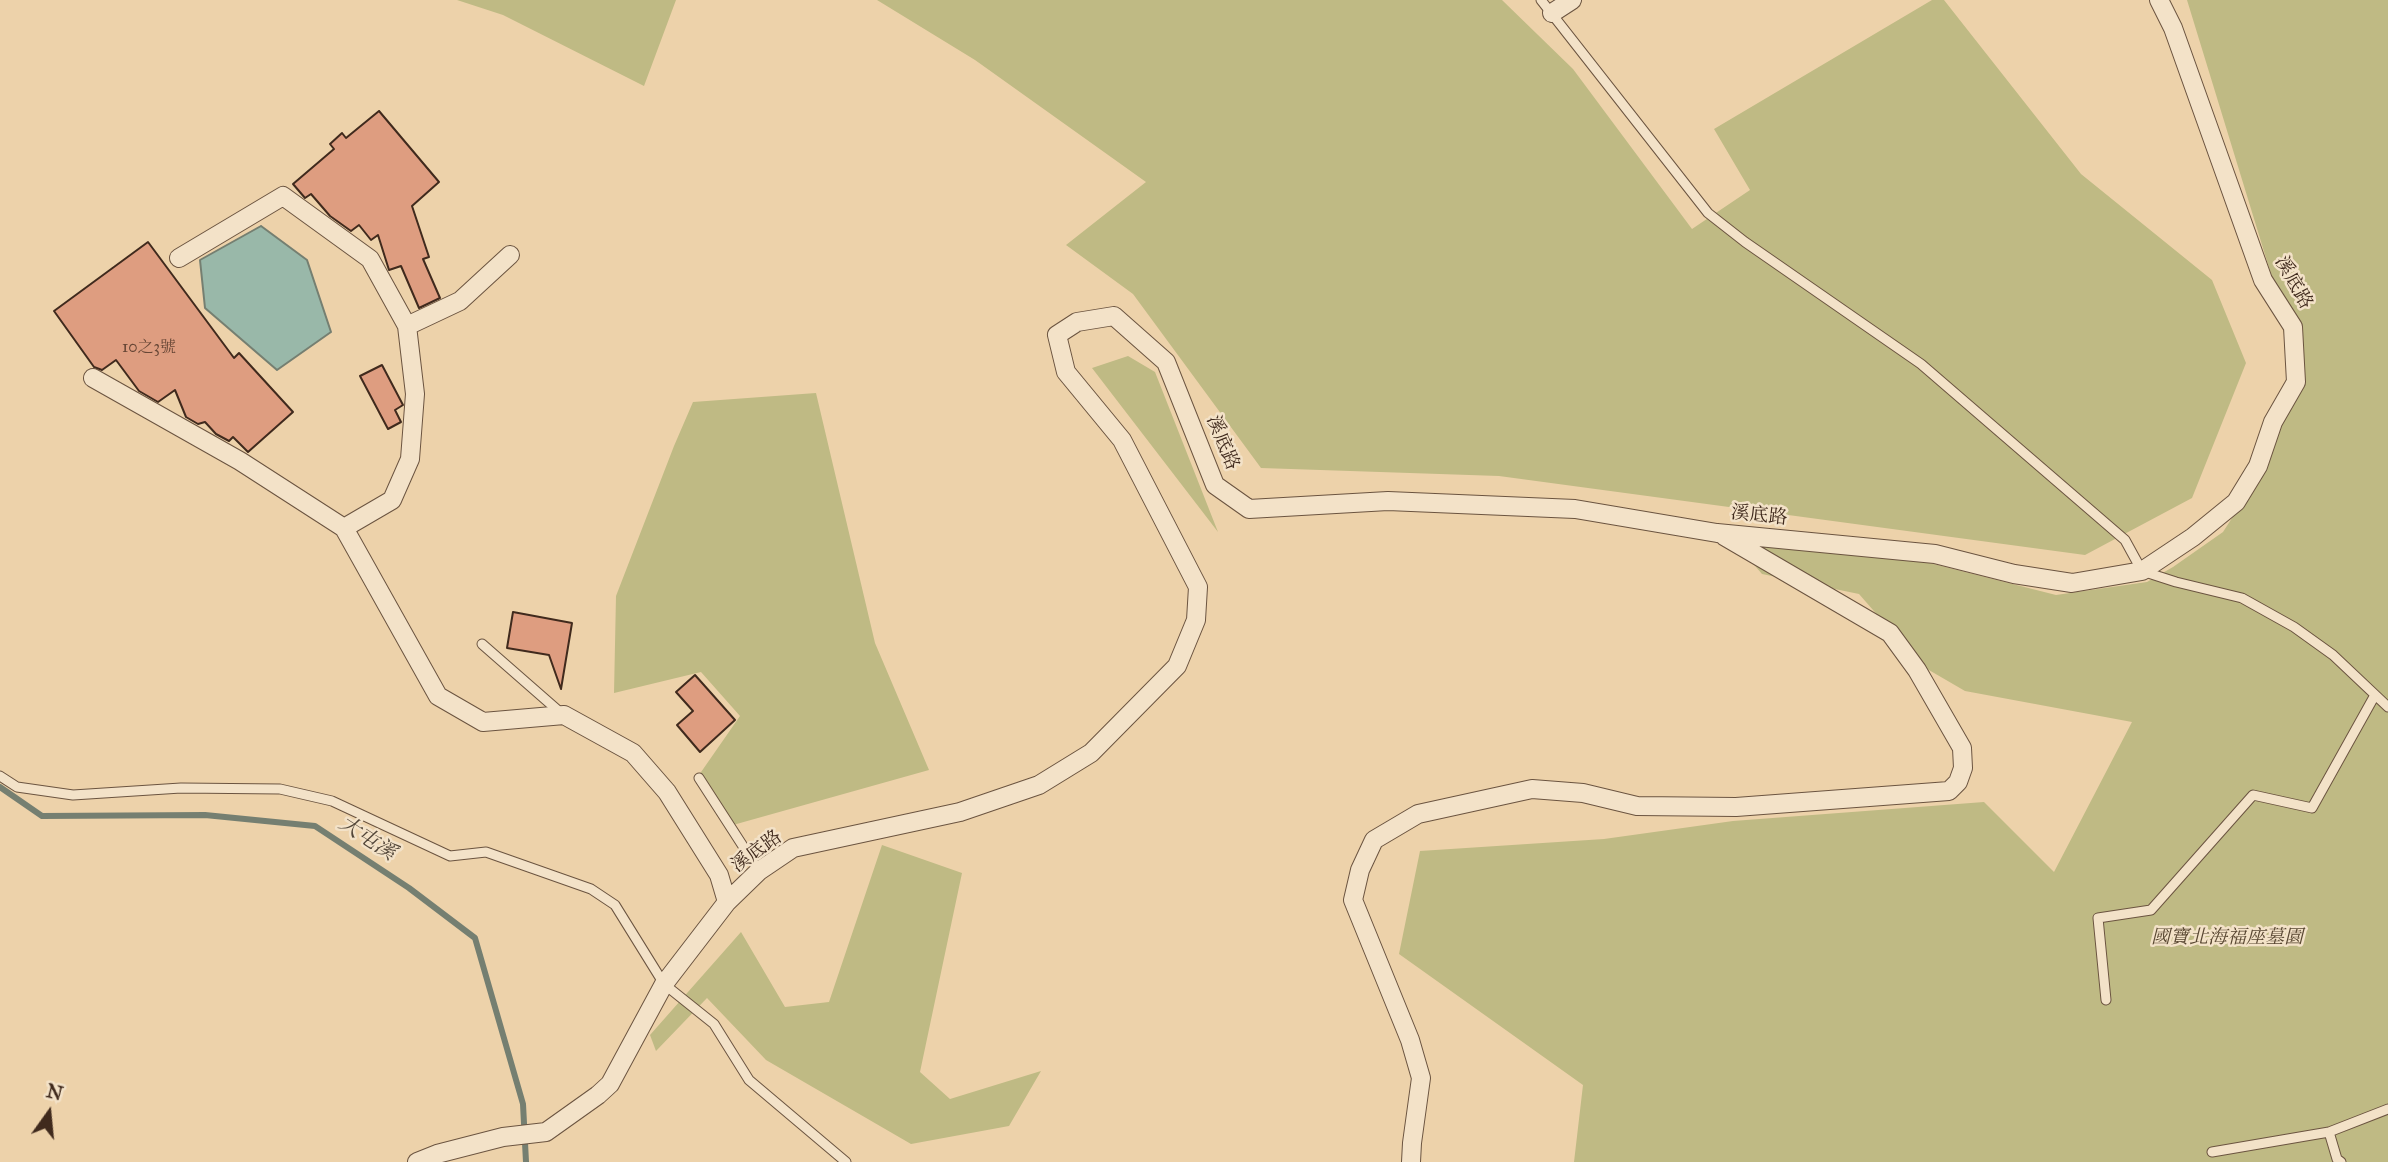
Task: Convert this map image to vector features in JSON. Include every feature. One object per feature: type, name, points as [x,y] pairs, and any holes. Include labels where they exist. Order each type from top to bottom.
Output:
[{"type":"street","points":[[1547,6],[1573,0]]},
{"type":"street","name":"溪底路","points":[[417,1162],[503,1137],[545,1132],[610,1084],[664,984],[727,902],[759,872],[793,848],[960,811],[1039,785],[1091,753],[1177,666],[1196,620],[1198,587],[1122,440],[1066,372],[1057,335],[1077,322],[1114,316],[1166,362],[1215,485],[1249,509],[1388,500],[1575,509],[1717,533],[1935,554],[2014,574],[2072,583],[2142,571],[2193,537],[2236,502],[2258,466],[2273,422],[2296,382],[2293,327],[2263,280],[2173,28],[2159,0]]},
{"type":"street","points":[[179,258],[283,196],[370,259],[407,326],[415,394],[410,460],[392,500],[344,528]]},
{"type":"street","points":[[407,326],[460,301],[510,255]]},
{"type":"street","points":[[93,378],[240,461],[344,528],[438,696],[483,722],[564,715],[633,753],[667,792],[719,875],[727,902]]},
{"type":"street","points":[[1412,1162],[1421,1078],[1410,1040],[1353,900],[1360,870],[1374,840],[1418,814],[1532,789],[1583,793],[1637,806],[1736,807],[1949,791],[1958,782],[1963,768],[1962,748],[1917,670],[1890,633],[1717,533]]},
{"type":"lane","points":[[1547,6],[1708,212],[1745,242],[1921,364],[2125,540],[2142,571],[2242,598],[2294,626],[2333,655],[2388,707]]},
{"type":"lane","points":[[482,644],[564,715]]},
{"type":"lane","points":[[2106,1000],[2098,918],[2151,910],[2253,795],[2312,808],[2375,695]]},
{"type":"lane","points":[[0,776],[17,787],[73,795],[181,788],[279,789],[332,801],[450,856],[486,852],[591,888],[615,905],[664,984],[714,1024],[749,1080],[846,1162]]},
{"type":"lane","points":[[699,778],[759,872]]},
{"type":"lane","points":[[2212,1152],[2329,1132],[2388,1109]]},
{"type":"lane","points":[[2329,1132],[2337,1159],[2341,1162]]},
{"type":"green space","points":[[457,0],[676,0],[644,86],[503,15]]},
{"type":"green space","points":[[877,0],[1502,0],[1573,69],[1692,229],[1750,190],[1714,129],[1932,0],[1944,0],[2081,174],[2212,280],[2246,363],[2192,498],[2085,555],[1499,476],[1261,468],[1133,294],[1066,245],[1146,182],[975,60]]},
{"type":"green space","name":"國寶北海福座墓園","points":[[2187,0],[2388,0],[2388,1162],[1574,1162],[1583,1085],[1399,954],[1420,851],[1604,839],[1733,821],[1984,802],[2054,872],[2132,722],[1965,691],[1922,666],[1859,594],[1762,574],[1731,538],[1902,556],[2056,595],[2147,582],[2223,532],[2261,473],[2290,364],[2274,284]]},
{"type":"green space","points":[[1128,356],[1155,372],[1218,532],[1092,368]]},
{"type":"green space","points":[[816,393],[875,643],[929,770],[733,825],[699,775],[740,716],[701,672],[614,693],[616,596],[693,402]]},
{"type":"green space","points":[[882,845],[962,873],[920,1072],[950,1099],[1041,1071],[1009,1126],[911,1144],[766,1060],[707,998],[656,1051],[650,1035],[741,932],[785,1007],[829,1002]]},
{"type":"shaded area","points":[[261,226],[307,260],[331,332],[277,370],[205,308],[200,260]]},
{"type":"building","points":[[379,111],[439,182],[412,206],[429,257],[423,259],[440,298],[419,308],[401,266],[389,270],[378,235],[371,240],[359,225],[351,231],[330,216],[311,194],[305,198],[293,184],[334,149],[330,144],[342,133],[346,138]]},
{"type":"building","points":[[148,242],[234,358],[239,353],[293,412],[248,452],[233,437],[229,441],[216,434],[205,422],[198,424],[186,417],[175,390],[158,402],[139,391],[116,360],[102,370],[94,367],[54,311]]},
{"type":"building","points":[[382,365],[403,405],[395,410],[401,422],[388,429],[360,376]]},
{"type":"building","points":[[513,612],[572,623],[561,689],[549,655],[507,648]]},
{"type":"building","points":[[695,675],[735,720],[700,752],[677,725],[693,711],[676,692]]},
{"type":"waterway","name":"大屯溪","points":[[0,787],[42,816],[205,815],[315,826],[409,888],[475,938],[523,1104],[526,1162]]}]
